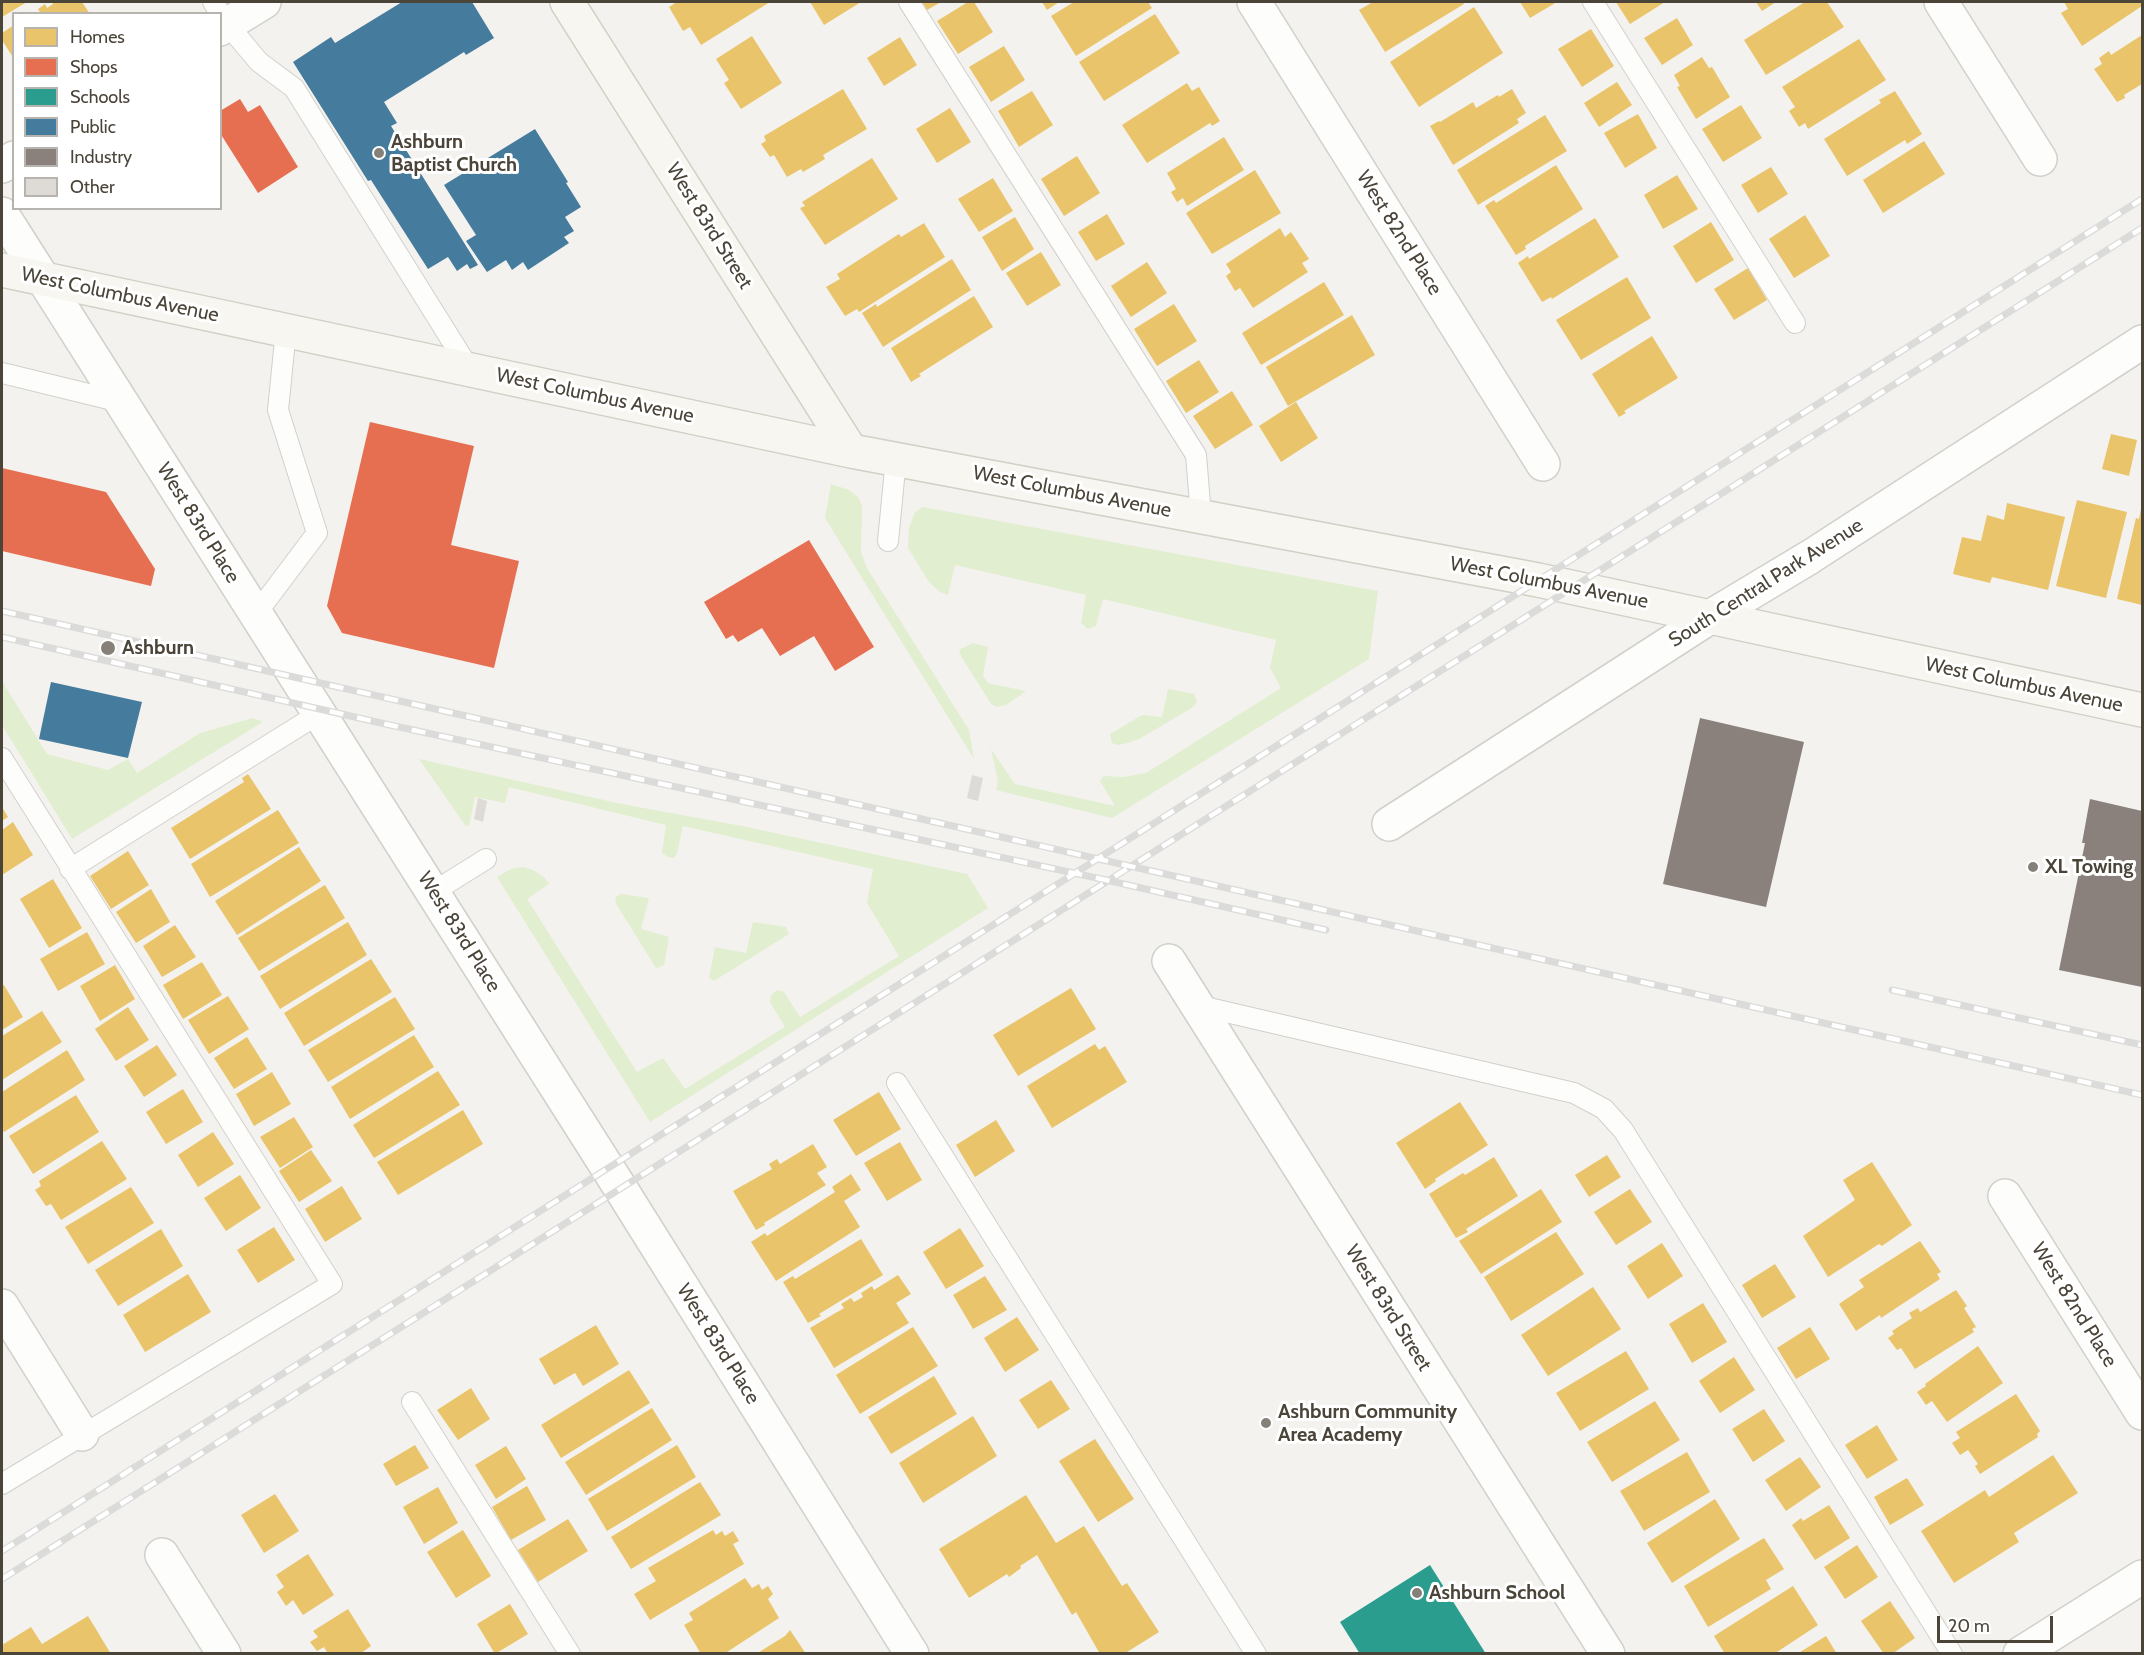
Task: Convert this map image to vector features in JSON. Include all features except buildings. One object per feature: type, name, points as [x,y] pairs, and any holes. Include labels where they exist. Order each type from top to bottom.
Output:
[{"type":"main road","name":"West 83rd Street","points":[[567,2],[850,451]]},
{"type":"main road","name":"West Columbus Avenue","points":[[2,270],[850,451],[1550,582],[2142,710]]},
{"type":"street","points":[[222,17],[264,2]]},
{"type":"street","name":"West 82nd Place","points":[[1254,2],[1543,464]]},
{"type":"street","points":[[1941,2],[2040,159]]},
{"type":"street","name":"West 83rd Place","points":[[2,214],[320,713],[912,1653]]},
{"type":"street","name":"South Central Park Avenue","points":[[1389,824],[1710,616],[1810,557],[2142,342]]},
{"type":"street","name":"West 83rd Street","points":[[1169,962],[1608,1653]]},
{"type":"street","name":"West 82nd Place","points":[[2005,1196],[2142,1413]]},
{"type":"street","points":[[2,1306],[82,1434]]},
{"type":"street","points":[[162,1555],[224,1653]]},
{"type":"street","points":[[2020,1653],[2142,1577]]},
{"type":"lane","points":[[909,2],[1196,455],[1201,516]]},
{"type":"lane","points":[[1593,2],[1795,323]]},
{"type":"lane","points":[[222,20],[259,62],[294,88],[470,370]]},
{"type":"lane","points":[[256,614],[317,533],[278,410],[286,330]]},
{"type":"lane","points":[[2,372],[121,402]]},
{"type":"lane","points":[[888,541],[896,459]]},
{"type":"lane","points":[[70,869],[320,713]]},
{"type":"lane","points":[[2,758],[332,1284],[2,1484]]},
{"type":"lane","points":[[433,892],[486,859]]},
{"type":"lane","points":[[1196,1005],[1574,1093],[1604,1109],[1623,1130],[1953,1653]]},
{"type":"lane","points":[[897,1083],[1256,1653]]},
{"type":"lane","points":[[412,1402],[570,1653]]},
{"type":"green space","points":[[831,484],[849,490],[858,497],[862,506],[861,552],[867,568],[969,730],[974,759],[825,518]]},
{"type":"green space","points":[[923,507],[1378,591],[1369,659],[1112,818],[996,790],[998,781],[991,749],[1015,784],[1115,806],[1100,781],[1104,776],[1123,777],[1146,773],[1281,688],[1270,668],[1276,640],[1103,599],[1096,626],[1088,629],[1081,623],[1086,595],[955,565],[948,595],[940,592],[929,582],[908,548],[909,528],[915,512]]},
{"type":"green space","points":[[973,643],[988,647],[983,676],[988,683],[1026,691],[1006,705],[997,707],[991,704],[959,650]]},
{"type":"green space","points":[[2,681],[47,754],[108,770],[128,759],[137,773],[200,733],[253,718],[263,722],[72,839],[2,725]]},
{"type":"green space","points":[[1168,689],[1194,694],[1197,702],[1192,708],[1139,739],[1117,745],[1112,743],[1110,734],[1142,715],[1162,717]]},
{"type":"green space","points":[[419,759],[622,804],[742,826],[967,874],[988,908],[650,1122],[497,877],[511,869],[523,867],[544,877],[549,884],[527,899],[637,1072],[663,1058],[685,1089],[785,1027],[770,1002],[771,995],[777,990],[784,992],[800,1017],[899,956],[867,903],[873,869],[683,826],[677,853],[674,858],[668,857],[662,853],[666,825],[509,787],[505,803],[475,797],[469,826],[465,825]]},
{"type":"green space","points":[[621,894],[649,898],[641,929],[669,937],[664,965],[656,968],[615,902],[616,897]]},
{"type":"green space","points":[[753,922],[786,927],[789,934],[714,981],[709,978],[715,947],[746,953]]},
{"type":"railway","points":[[2,1551],[2142,199]]},
{"type":"railway","points":[[2,1579],[2142,228]]},
{"type":"railway","points":[[2,611],[2142,1095]]},
{"type":"railway","points":[[2,637],[390,725],[1326,930]]},
{"type":"railway","points":[[1892,990],[2142,1045]]},
{"type":"place","name":"Ashburn Baptist Church","points":[[379,153]]},
{"type":"place","name":"Ashburn","points":[[108,648]]},
{"type":"place","name":"XL Towing","points":[[2033,867]]},
{"type":"place","name":"Ashburn Community Area Academy","points":[[1266,1423]]},
{"type":"place","name":"Ashburn School","points":[[1417,1593]]}]
